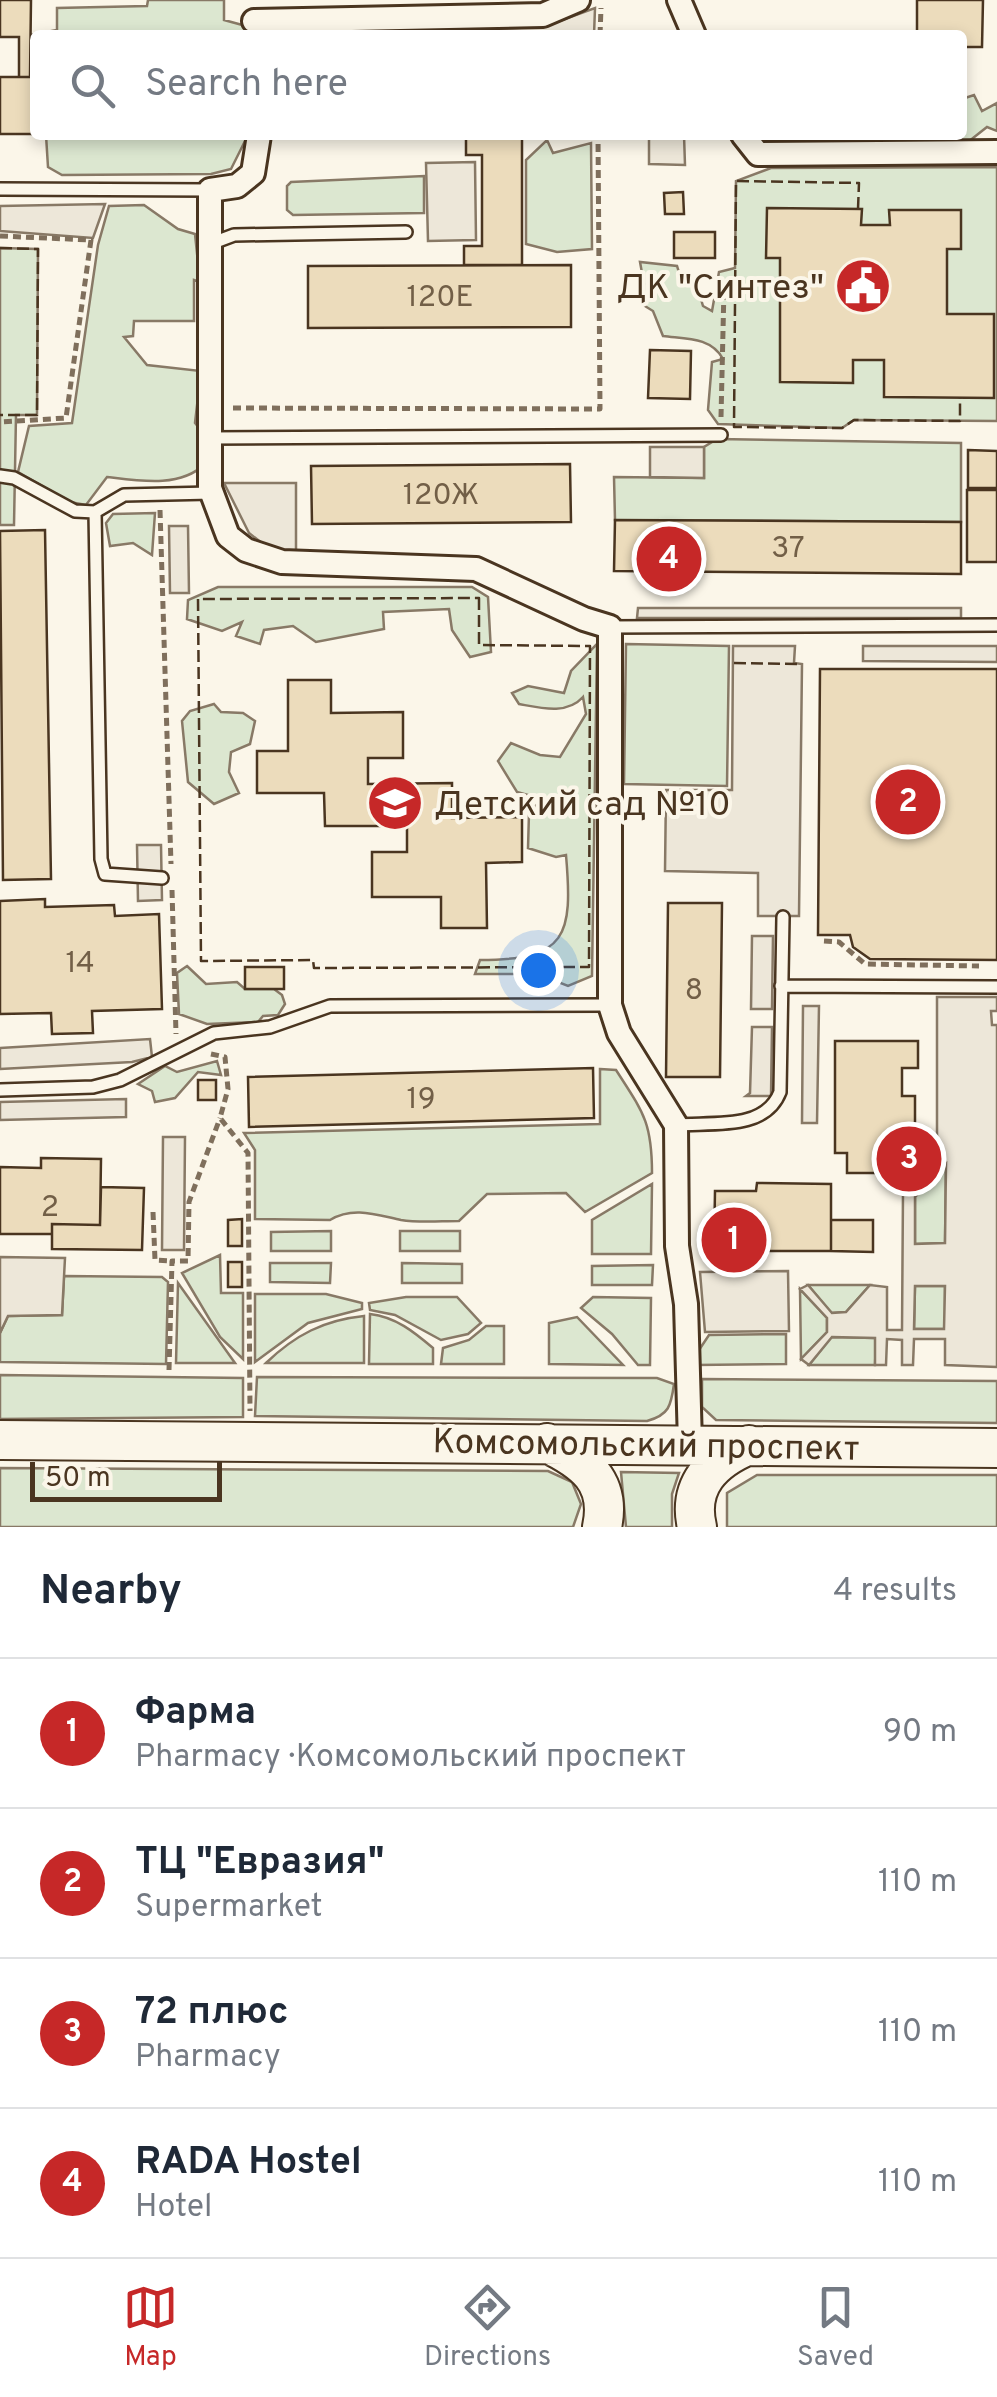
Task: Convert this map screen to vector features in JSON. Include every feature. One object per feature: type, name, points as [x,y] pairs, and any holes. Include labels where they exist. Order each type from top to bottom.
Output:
[{"type":"main road","name":"Комсомольский проспект","points":[[0,1440],[997,1448]]},
{"type":"main road","points":[[547,1442],[592,1469],[602,1490],[602,1527]]},
{"type":"main road","points":[[697,1527],[695,1500],[702,1478],[715,1462],[749,1445]]},
{"type":"street","points":[[679,0],[692,30]]},
{"type":"street","points":[[254,19],[543,15],[590,2]]},
{"type":"street","points":[[259,140],[253,173],[237,186],[210,190],[211,493],[228,536],[246,550],[282,562],[476,569],[610,627],[610,1005],[618,1032],[676,1125],[677,1246],[686,1304],[690,1444]]},
{"type":"street","points":[[748,140],[758,154],[997,152]]},
{"type":"lane","points":[[0,189],[210,190]]},
{"type":"lane","points":[[210,244],[234,235],[406,232]]},
{"type":"lane","points":[[210,438],[721,435]]},
{"type":"lane","points":[[0,476],[14,478],[64,508],[95,512],[124,495],[211,493]]},
{"type":"lane","points":[[95,512],[100,859],[106,874],[162,878]]},
{"type":"lane","points":[[610,627],[997,625]]},
{"type":"lane","points":[[676,1125],[754,1119],[775,1105],[780,1092],[782,917]]},
{"type":"lane","points":[[782,986],[997,987]]},
{"type":"lane","points":[[0,1090],[106,1084],[176,1048],[214,1034],[270,1028],[330,1006],[610,1005]]},
{"type":"path","points":[[590,2],[598,30]]},
{"type":"path","points":[[210,408],[600,410],[598,140]]},
{"type":"path","points":[[0,236],[91,240],[66,418],[0,422]]},
{"type":"path","points":[[721,435],[724,288]]},
{"type":"path","points":[[153,1212],[155,1260],[188,1261],[190,1202],[228,1089],[225,1057],[206,1053],[186,1060],[176,1048],[159,492]]},
{"type":"path","points":[[824,941],[838,942],[865,964],[997,966]]},
{"type":"path","points":[[220,1118],[248,1153],[250,1419]]},
{"type":"path","points":[[170,1370],[172,1261]]},
{"type":"green space","points":[[148,0],[224,0],[224,20],[246,26],[246,30],[57,30],[57,8],[147,6]]},
{"type":"green space","points":[[974,95],[982,111],[997,103],[997,131],[987,127],[968,142],[852,142],[967,140],[967,97]]},
{"type":"green space","points":[[46,140],[246,140],[231,169],[211,174],[62,175],[48,167]]},
{"type":"green space","points":[[547,140],[553,153],[591,143],[592,249],[557,252],[526,244],[526,160]]},
{"type":"green space","points":[[997,167],[997,421],[854,420],[842,428],[718,424],[708,410],[712,362],[723,359],[705,343],[663,336],[653,311],[640,303],[644,284],[640,262],[677,266],[681,279],[695,279],[703,306],[712,311],[719,272],[735,268],[736,181],[771,168]]},
{"type":"green space","points":[[424,176],[424,213],[293,215],[287,210],[287,186],[291,182]]},
{"type":"green space","points":[[144,205],[178,229],[195,234],[200,282],[194,280],[194,321],[134,321],[133,336],[124,337],[147,365],[201,371],[195,423],[203,433],[205,464],[172,480],[107,477],[86,505],[70,502],[18,472],[29,426],[72,423],[98,245],[109,206]]},
{"type":"green space","points":[[0,248],[38,249],[37,415],[16,415],[14,525],[0,525]]},
{"type":"green space","points":[[717,439],[961,443],[961,522],[615,520],[614,477],[704,478],[704,447]]},
{"type":"green space","points":[[155,513],[152,555],[133,543],[110,546],[106,523],[113,514]]},
{"type":"green space","points":[[218,587],[472,587],[488,597],[491,652],[470,657],[452,630],[449,609],[383,612],[384,629],[316,642],[293,626],[264,630],[260,644],[236,636],[242,622],[222,631],[187,619],[188,600]]},
{"type":"green space","points":[[597,644],[592,976],[568,986],[538,974],[475,974],[480,960],[509,959],[547,948],[565,924],[566,855],[556,857],[528,848],[529,813],[542,799],[517,792],[498,761],[511,743],[540,755],[560,757],[586,714],[583,697],[569,706],[545,708],[519,704],[512,693],[528,686],[564,693],[571,671]]},
{"type":"green space","points":[[626,644],[729,646],[727,786],[624,784]]},
{"type":"green space","points":[[214,704],[221,712],[243,713],[255,721],[250,744],[231,752],[229,772],[239,793],[214,804],[188,782],[182,721],[190,711]]},
{"type":"green space","points":[[187,966],[206,984],[237,982],[245,989],[274,989],[285,1004],[278,1015],[263,1016],[258,1022],[207,1024],[179,1014],[177,973]]},
{"type":"green space","points":[[217,1061],[221,1075],[198,1072],[175,1098],[155,1102],[152,1091],[138,1084],[165,1066],[177,1072]]},
{"type":"green space","points":[[600,1069],[616,1070],[639,1108],[648,1129],[652,1173],[585,1212],[566,1193],[487,1194],[459,1221],[408,1221],[356,1213],[330,1220],[255,1219],[255,1150],[244,1133],[600,1124]]},
{"type":"green space","points":[[946,1163],[945,1243],[915,1244],[915,1197]]},
{"type":"green space","points":[[652,1184],[651,1254],[592,1254],[592,1220]]},
{"type":"green space","points":[[331,1231],[331,1251],[271,1251],[271,1232]]},
{"type":"green space","points":[[400,1231],[460,1231],[460,1251],[400,1251]]},
{"type":"green space","points":[[220,1255],[221,1293],[243,1293],[243,1359],[220,1337],[182,1273]]},
{"type":"green space","points":[[270,1263],[331,1263],[330,1283],[270,1282]]},
{"type":"green space","points":[[402,1263],[462,1264],[462,1283],[402,1283]]},
{"type":"green space","points":[[653,1265],[652,1285],[592,1285],[592,1266]]},
{"type":"green space","points":[[64,1276],[162,1277],[168,1282],[166,1364],[0,1362],[0,1333],[8,1316],[62,1315]]},
{"type":"green space","points":[[178,1283],[235,1363],[176,1363]]},
{"type":"green space","points":[[808,1285],[870,1285],[846,1312],[831,1313]]},
{"type":"green space","points":[[915,1286],[945,1286],[945,1329],[914,1329]]},
{"type":"green space","points":[[800,1289],[827,1318],[827,1332],[801,1359]]},
{"type":"green space","points":[[255,1294],[326,1294],[362,1303],[362,1309],[308,1323],[255,1362]]},
{"type":"green space","points":[[406,1297],[457,1297],[481,1323],[468,1334],[441,1340],[395,1315],[370,1310],[369,1303]]},
{"type":"green space","points":[[593,1297],[651,1298],[650,1365],[638,1365],[612,1334],[581,1308]]},
{"type":"green space","points":[[370,1314],[396,1322],[419,1336],[433,1348],[433,1364],[369,1364]]},
{"type":"green space","points":[[364,1316],[364,1363],[266,1363],[311,1330]]},
{"type":"green space","points":[[577,1317],[623,1365],[549,1364],[549,1323]]},
{"type":"green space","points":[[486,1326],[504,1326],[504,1364],[441,1364],[443,1348],[469,1340]]},
{"type":"green space","points":[[786,1334],[786,1364],[696,1365],[697,1353],[709,1335]]},
{"type":"green space","points":[[831,1337],[876,1338],[875,1365],[809,1365]]},
{"type":"green space","points":[[0,1375],[243,1378],[243,1417],[0,1419]]},
{"type":"green space","points":[[257,1377],[657,1378],[674,1384],[668,1408],[647,1421],[255,1416]]},
{"type":"green space","points":[[702,1379],[997,1381],[997,1423],[716,1420],[702,1407]]},
{"type":"green space","points":[[0,1468],[548,1471],[572,1482],[581,1504],[573,1527],[0,1527]]},
{"type":"green space","points":[[621,1472],[679,1473],[672,1494],[672,1527],[626,1527]]},
{"type":"green space","points":[[757,1475],[997,1475],[997,1527],[727,1527],[727,1493]]},
{"type":"shaded area","points":[[595,8],[594,30],[450,30],[543,27]]},
{"type":"shaded area","points":[[649,140],[684,140],[685,165],[649,164]]},
{"type":"shaded area","points":[[475,162],[476,240],[428,241],[426,163]]},
{"type":"shaded area","points":[[105,204],[93,238],[0,231],[0,206]]},
{"type":"shaded area","points":[[650,447],[704,447],[704,478],[650,477]]},
{"type":"shaded area","points":[[224,483],[296,483],[296,558],[272,551],[249,533]]},
{"type":"shaded area","points":[[169,526],[188,526],[189,593],[170,593]]},
{"type":"shaded area","points":[[638,608],[961,608],[961,618],[637,618]]},
{"type":"shaded area","points":[[733,646],[795,646],[794,663],[802,664],[799,916],[758,916],[758,873],[665,871],[666,790],[732,790]]},
{"type":"shaded area","points":[[863,646],[997,646],[997,662],[863,661]]},
{"type":"shaded area","points":[[137,845],[161,845],[162,900],[138,901]]},
{"type":"shaded area","points":[[752,936],[773,936],[772,1009],[751,1009]]},
{"type":"shaded area","points":[[937,997],[997,997],[997,1011],[991,1011],[992,1025],[997,1025],[997,1367],[945,1365],[945,1339],[914,1339],[913,1365],[902,1365],[902,1340],[887,1339],[886,1365],[875,1365],[875,1338],[832,1337],[809,1365],[801,1359],[827,1332],[827,1318],[800,1289],[808,1285],[832,1313],[846,1312],[870,1285],[887,1287],[887,1330],[902,1330],[903,1192],[937,1151]],"holes":[[[946,1164],[945,1243],[915,1244],[915,1197]],[[915,1286],[945,1286],[944,1329],[914,1329]]]},
{"type":"shaded area","points":[[803,1006],[819,1006],[817,1123],[802,1123]]},
{"type":"shaded area","points":[[752,1027],[772,1027],[771,1096],[746,1096],[750,1093]]},
{"type":"shaded area","points":[[150,1039],[152,1057],[132,1062],[0,1069],[0,1048]]},
{"type":"shaded area","points":[[126,1099],[126,1117],[0,1120],[0,1102]]},
{"type":"shaded area","points":[[163,1137],[185,1137],[184,1250],[162,1250]]},
{"type":"shaded area","points":[[0,1257],[65,1258],[62,1315],[8,1316],[0,1333]]},
{"type":"shaded area","points":[[788,1271],[789,1331],[705,1332],[700,1272]]},
{"type":"building","points":[[0,0],[31,0],[30,77],[19,77],[19,37],[0,37]]},
{"type":"building","points":[[917,0],[983,0],[982,47],[967,47],[967,30],[917,30]]},
{"type":"building","points":[[0,77],[30,77],[30,134],[0,134]]},
{"type":"building","points":[[466,140],[522,140],[522,265],[464,265],[464,246],[482,246],[482,155],[466,155]]},
{"type":"building","points":[[683,192],[684,214],[665,214],[664,193]]},
{"type":"building","name":"ДК \"Синтез\"","points":[[767,208],[862,209],[861,225],[890,225],[889,210],[961,210],[961,249],[947,249],[947,314],[994,314],[994,398],[884,397],[884,360],[853,360],[853,383],[780,382],[780,258],[766,258]]},
{"type":"building","points":[[674,232],[715,232],[715,258],[674,258]]},
{"type":"building","points":[[571,265],[571,327],[308,328],[308,266]]},
{"type":"building","points":[[650,350],[691,351],[690,399],[648,398]]},
{"type":"building","points":[[968,450],[997,451],[997,488],[968,488]]},
{"type":"building","points":[[570,464],[571,522],[312,524],[311,466]]},
{"type":"building","points":[[967,490],[997,490],[997,562],[967,562]]},
{"type":"building","points":[[615,520],[961,522],[961,574],[614,571]]},
{"type":"building","points":[[45,530],[51,879],[3,880],[0,531]]},
{"type":"building","points":[[820,669],[997,669],[997,960],[870,959],[853,947],[850,935],[818,935]]},
{"type":"building","points":[[288,680],[331,680],[331,713],[403,712],[403,758],[368,758],[368,784],[452,783],[452,818],[522,817],[522,862],[486,863],[487,928],[441,928],[441,897],[372,897],[372,852],[407,852],[407,826],[325,826],[324,793],[257,793],[257,751],[288,751]]},
{"type":"building","points":[[45,899],[45,907],[114,905],[115,916],[159,914],[162,1009],[92,1011],[93,1033],[52,1034],[51,1013],[0,1014],[0,901]]},
{"type":"building","points":[[668,903],[722,903],[720,1077],[666,1077]]},
{"type":"building","points":[[245,967],[284,967],[284,989],[245,989]]},
{"type":"building","points":[[835,1041],[918,1041],[918,1068],[902,1068],[902,1096],[915,1096],[915,1173],[847,1173],[847,1153],[835,1153]]},
{"type":"building","points":[[593,1068],[594,1118],[249,1127],[248,1077]]},
{"type":"building","points":[[198,1080],[216,1080],[216,1100],[198,1100]]},
{"type":"building","points":[[41,1158],[101,1159],[100,1225],[52,1224],[52,1234],[0,1234],[0,1167],[41,1168]]},
{"type":"building","points":[[757,1183],[831,1184],[831,1251],[714,1251],[715,1191],[756,1191]]},
{"type":"building","points":[[101,1187],[144,1188],[142,1250],[52,1249],[52,1224],[100,1225]]},
{"type":"building","points":[[242,1219],[242,1246],[228,1246],[228,1220]]},
{"type":"building","points":[[831,1220],[873,1220],[873,1252],[831,1251]]},
{"type":"building","points":[[228,1262],[242,1262],[242,1287],[228,1287]]},
{"type":"fence","points":[[858,209],[859,183],[736,181],[734,427],[842,428],[854,420],[960,421],[960,397]]},
{"type":"fence","points":[[0,248],[38,249],[37,415],[0,415]]},
{"type":"fence","points":[[479,598],[479,645],[590,646],[589,967],[314,968],[313,960],[201,961],[198,599],[479,598]]},
{"type":"fence","points":[[734,663],[802,664]]},
{"type":"place","name":"ДК \"Синтез\"","points":[[863,286]]},
{"type":"place","name":"RADA Hostel","points":[[669,559]]},
{"type":"place","name":"ТЦ \"Евразия\"","points":[[908,802]]},
{"type":"place","name":"Детский сад №10","points":[[395,803]]},
{"type":"place","name":"72 плюс","points":[[909,1159]]},
{"type":"place","name":"Фарма","points":[[734,1240]]}]
